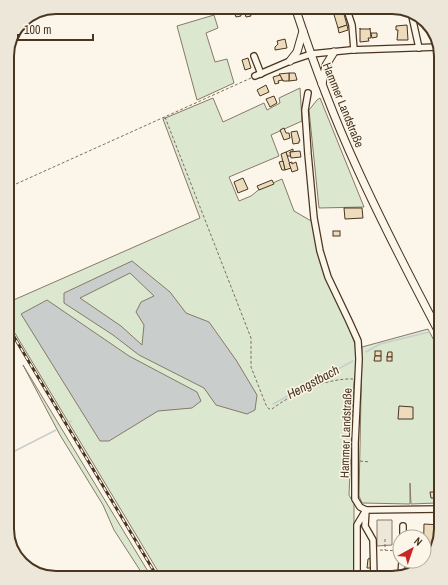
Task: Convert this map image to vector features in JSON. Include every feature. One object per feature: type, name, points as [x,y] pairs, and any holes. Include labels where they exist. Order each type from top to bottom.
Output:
[{"type":"main road","name":"Hammer Landstraße","points":[[297,14],[322,84],[356,167],[372,202],[434,322]]},
{"type":"main road","points":[[290,61],[297,52],[303,30]]},
{"type":"main road","points":[[322,84],[326,65],[334,52]]},
{"type":"street","points":[[348,14],[352,25],[354,50]]},
{"type":"street","points":[[413,20],[419,48]]},
{"type":"street","points":[[254,56],[258,75],[290,61],[311,54],[354,50],[433,47]]},
{"type":"street","name":"Hammer Landstraße","points":[[308,93],[305,110],[314,218],[320,251],[328,277],[350,320],[358,342],[360,359],[355,461],[355,499],[360,507],[366,510]]},
{"type":"street","points":[[366,510],[434,509]]},
{"type":"street","points":[[366,510],[365,526],[372,540],[374,571]]},
{"type":"street","points":[[357,571],[357,526],[366,510]]},
{"type":"path","points":[[14,185],[258,75]]},
{"type":"path","points":[[165,117],[251,338],[251,367],[266,405],[269,409],[272,409],[303,390],[333,380],[358,379]]},
{"type":"path","points":[[355,461],[370,462]]},
{"type":"path","points":[[385,539],[385,550]]},
{"type":"path","points":[[373,550],[392,550]]},
{"type":"green space","points":[[214,15],[218,28],[206,33],[215,62],[227,59],[234,83],[197,100],[177,26]]},
{"type":"green space","points":[[300,88],[302,121],[271,135],[279,156],[229,177],[239,201],[251,196],[261,188],[282,179],[294,211],[313,222],[315,237],[355,344],[357,363],[354,382],[349,495],[354,504],[354,571],[158,571],[14,332],[14,300],[200,218],[163,119],[213,98],[223,122],[264,103],[267,110],[280,103],[279,98]]},
{"type":"green space","points":[[320,98],[364,207],[319,208],[309,110]]},
{"type":"green space","points":[[428,329],[434,341],[434,503],[411,504],[410,483],[410,504],[362,503],[359,496],[362,347]]},
{"type":"green space","points":[[23,365],[148,571],[140,571],[114,530],[103,505],[60,435]]},
{"type":"shaded area","points":[[132,261],[170,292],[186,313],[209,322],[236,360],[257,395],[255,410],[247,414],[216,405],[204,388],[139,355],[113,335],[64,303],[64,293]],"holes":[[[130,273],[154,296],[141,302],[136,312],[144,325],[142,345],[121,326],[80,298]]]},
{"type":"shaded area","points":[[47,300],[129,356],[197,392],[201,401],[192,408],[158,411],[109,441],[100,441],[21,314]]},
{"type":"shaded area","points":[[377,520],[392,520],[392,545],[377,546]]},
{"type":"building","points":[[235,14],[241,14],[241,16],[236,17]]},
{"type":"building","points":[[245,14],[250,14],[251,16],[246,17]]},
{"type":"building","points":[[334,14],[344,14],[347,25],[338,28]]},
{"type":"building","points":[[347,25],[348,30],[339,33],[338,28]]},
{"type":"building","points":[[407,25],[408,40],[397,40],[398,30],[396,30],[396,26]]},
{"type":"building","points":[[370,28],[371,38],[368,38],[369,41],[360,42],[360,29]]},
{"type":"building","points":[[371,33],[377,33],[377,37],[372,38]]},
{"type":"building","points":[[285,39],[287,48],[275,50],[275,47],[278,44],[277,41]]},
{"type":"building","points":[[248,58],[251,68],[245,70],[242,60]]},
{"type":"building","points":[[289,73],[295,73],[297,80],[289,81]]},
{"type":"building","points":[[289,73],[289,81],[283,81],[279,74]]},
{"type":"building","points":[[280,75],[283,81],[278,81],[279,83],[275,84],[273,77]]},
{"type":"building","points":[[266,85],[269,92],[260,96],[257,90]]},
{"type":"building","points":[[274,96],[277,103],[270,107],[266,99]]},
{"type":"building","points":[[284,128],[286,133],[289,133],[290,138],[284,140],[280,130]]},
{"type":"building","points":[[297,131],[300,141],[299,143],[293,144],[291,132]]},
{"type":"building","points":[[293,149],[293,152],[290,152],[291,156],[287,156],[286,152]]},
{"type":"building","points":[[300,151],[301,157],[291,158],[290,152]]},
{"type":"building","points":[[286,152],[291,168],[285,170],[281,154]]},
{"type":"building","points":[[283,161],[285,170],[282,170],[279,162]]},
{"type":"building","points":[[292,162],[292,164],[296,162],[298,170],[292,172],[289,163]]},
{"type":"building","points":[[243,178],[248,189],[238,193],[234,182]]},
{"type":"building","points":[[272,180],[274,184],[259,190],[257,186]]},
{"type":"building","points":[[344,208],[362,208],[363,218],[345,219]]},
{"type":"building","points":[[333,231],[340,231],[340,236],[333,236]]},
{"type":"building","points":[[375,351],[381,351],[381,356],[375,356]]},
{"type":"building","points":[[388,352],[392,352],[392,357],[387,357]]},
{"type":"building","points":[[375,356],[381,356],[381,361],[374,361]]},
{"type":"building","points":[[387,357],[392,357],[392,361],[387,361]]},
{"type":"building","points":[[399,406],[413,407],[413,419],[398,419]]},
{"type":"building","points":[[430,492],[434,492],[434,498],[431,498]]},
{"type":"building","points":[[424,524],[434,525],[432,543],[432,529],[424,529]]},
{"type":"building","points":[[370,558],[372,568],[367,568],[368,559]]},
{"type":"waterway","name":"Hengstbach","points":[[366,352],[380,344],[429,332]]},
{"type":"waterway","name":"Hengstbach","points":[[273,404],[353,361]]},
{"type":"waterway","name":"Hengstbach","points":[[14,451],[56,430]]},
{"type":"railway","points":[[14,337],[154,571]]}]
